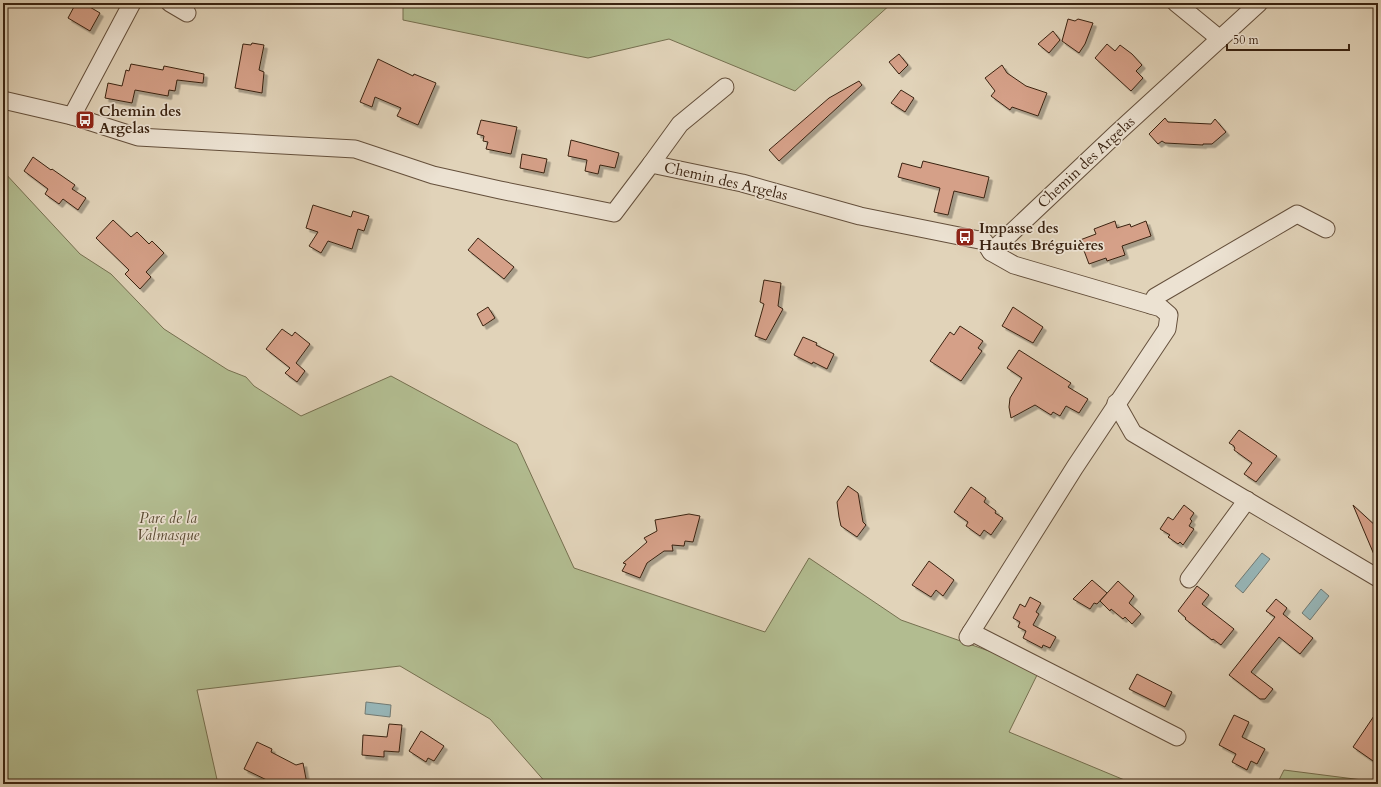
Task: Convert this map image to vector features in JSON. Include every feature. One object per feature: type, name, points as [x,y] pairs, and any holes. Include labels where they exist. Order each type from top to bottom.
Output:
[{"type":"street","points":[[72,116],[132,3]]},
{"type":"street","points":[[170,3],[187,13]]},
{"type":"street","points":[[1176,3],[1220,39]]},
{"type":"street","name":"Chemin des Argelas","points":[[3,100],[72,116],[138,137],[355,149],[433,175],[614,213],[651,164],[742,183],[860,216],[984,241],[991,252],[1117,133],[1259,3]]},
{"type":"street","points":[[651,164],[680,124],[724,86]]},
{"type":"street","points":[[1151,305],[1154,297],[1298,214],[1326,229]]},
{"type":"street","points":[[991,252],[1014,265],[1161,308],[1168,315],[1167,329],[1116,403],[969,634],[1177,737]]},
{"type":"street","points":[[1116,403],[1134,433],[1378,578]]},
{"type":"street","points":[[1189,579],[1247,500]]},
{"type":"green space","points":[[403,3],[892,3],[795,91],[669,39],[588,58],[403,20]]},
{"type":"green space","name":"Parc de la Valmasque","points":[[3,171],[80,254],[111,274],[164,329],[228,370],[246,377],[254,386],[301,416],[391,376],[517,444],[574,568],[765,632],[809,558],[901,620],[1040,669],[1009,732],[1134,784],[547,784],[490,719],[400,666],[197,690],[218,784],[3,784]]},
{"type":"green space","points":[[1284,770],[1378,782],[1378,784],[1277,784]]},
{"type":"water","points":[[1262,553],[1270,559],[1243,593],[1235,586]]},
{"type":"water","points":[[1321,589],[1329,596],[1310,620],[1302,613]]},
{"type":"water","points":[[366,702],[391,705],[390,717],[365,714]]},
{"type":"building","points":[[76,3],[83,3],[100,13],[90,31],[68,18]]},
{"type":"building","points":[[1068,19],[1075,21],[1078,19],[1093,23],[1085,44],[1079,53],[1062,41]]},
{"type":"building","points":[[1053,31],[1060,40],[1049,53],[1038,44]]},
{"type":"building","points":[[252,43],[264,45],[259,70],[264,72],[262,93],[235,88],[243,44],[251,45]]},
{"type":"building","points":[[1107,44],[1115,51],[1120,45],[1132,54],[1142,65],[1136,71],[1143,78],[1131,91],[1095,58]]},
{"type":"building","points":[[899,54],[908,65],[899,74],[889,62]]},
{"type":"building","points":[[378,59],[413,76],[414,74],[436,83],[418,125],[397,116],[401,108],[375,97],[372,107],[360,102]]},
{"type":"building","points":[[131,64],[163,70],[164,66],[204,74],[203,83],[177,80],[175,91],[169,90],[168,96],[135,90],[132,103],[105,98],[108,83],[122,86],[126,70],[129,71]]},
{"type":"building","points":[[1002,65],[1007,73],[1026,86],[1047,93],[1038,116],[1012,107],[1010,110],[991,96],[995,91],[985,78]]},
{"type":"building","points":[[859,81],[862,85],[779,161],[769,150],[829,98]]},
{"type":"building","points":[[901,90],[914,98],[905,112],[891,103]]},
{"type":"building","points":[[1165,118],[1168,122],[1211,124],[1215,119],[1226,132],[1212,144],[1165,143],[1162,141],[1158,144],[1149,134]]},
{"type":"building","points":[[481,120],[517,127],[511,154],[486,149],[488,142],[483,141],[484,136],[477,134]]},
{"type":"building","points":[[571,140],[619,153],[615,168],[600,165],[598,174],[585,171],[587,160],[568,156]]},
{"type":"building","points":[[522,154],[547,159],[544,173],[520,168]]},
{"type":"building","points":[[33,157],[75,185],[72,189],[86,198],[78,210],[63,199],[59,204],[45,194],[48,189],[24,171]]},
{"type":"building","points":[[923,161],[989,177],[984,198],[954,191],[948,215],[934,212],[940,188],[898,177],[902,163],[921,168]]},
{"type":"building","points":[[313,205],[351,217],[353,211],[369,216],[364,231],[358,229],[352,249],[328,241],[321,253],[309,246],[318,232],[306,228]]},
{"type":"building","points":[[113,220],[131,237],[137,232],[149,244],[152,241],[164,253],[146,272],[151,277],[140,289],[125,274],[129,270],[96,238]]},
{"type":"building","points":[[1115,221],[1117,228],[1130,224],[1131,227],[1146,221],[1151,236],[1122,246],[1125,255],[1107,261],[1106,258],[1089,264],[1080,240],[1096,234],[1094,229]]},
{"type":"building","points":[[478,238],[514,267],[504,279],[468,250]]},
{"type":"building","points":[[764,280],[781,283],[778,306],[783,309],[766,340],[755,336],[764,304],[760,302]]},
{"type":"building","points":[[488,307],[495,318],[483,326],[477,314]]},
{"type":"building","points":[[1013,307],[1043,327],[1033,343],[1002,326]]},
{"type":"building","points":[[960,326],[983,341],[978,348],[982,351],[961,381],[930,361],[950,332],[954,335]]},
{"type":"building","points":[[282,329],[292,336],[295,332],[310,344],[296,363],[305,371],[297,382],[285,373],[290,368],[266,349]]},
{"type":"building","points":[[803,337],[817,343],[816,345],[834,354],[827,369],[813,362],[812,364],[794,355]]},
{"type":"building","points":[[1019,350],[1071,383],[1068,387],[1088,399],[1079,413],[1066,406],[1060,416],[1053,412],[1051,415],[1035,405],[1011,418],[1009,407],[1010,398],[1022,378],[1007,368]]},
{"type":"building","points":[[1239,430],[1277,456],[1256,482],[1244,474],[1252,463],[1234,450],[1234,446],[1229,443]]},
{"type":"building","points":[[848,486],[858,493],[863,522],[866,525],[857,537],[841,526],[839,517],[837,502]]},
{"type":"building","points":[[971,487],[986,498],[984,502],[996,511],[995,513],[1003,518],[991,535],[984,530],[980,536],[966,526],[968,522],[954,512]]},
{"type":"building","points":[[1184,505],[1194,513],[1190,519],[1192,521],[1189,526],[1194,529],[1183,545],[1180,542],[1178,544],[1168,537],[1170,535],[1160,529],[1168,517],[1173,520]]},
{"type":"building","points":[[1353,505],[1378,528],[1378,564]]},
{"type":"building","points":[[689,514],[700,516],[693,542],[685,541],[684,546],[672,545],[673,551],[664,551],[647,563],[640,578],[622,571],[626,564],[623,563],[647,542],[644,538],[657,531],[655,520]]},
{"type":"building","points":[[929,561],[954,580],[943,596],[936,590],[931,597],[912,585]]},
{"type":"building","points":[[1092,580],[1107,593],[1097,604],[1094,603],[1090,609],[1073,599]]},
{"type":"building","points":[[1118,581],[1134,596],[1129,603],[1141,614],[1132,624],[1125,617],[1123,619],[1111,609],[1110,611],[1100,601]]},
{"type":"building","points":[[1197,586],[1209,595],[1202,604],[1234,629],[1221,645],[1213,639],[1212,640],[1185,619],[1186,618],[1178,611]]},
{"type":"building","points":[[1030,597],[1041,603],[1036,612],[1039,614],[1033,625],[1056,637],[1050,648],[1043,645],[1042,648],[1023,638],[1026,631],[1018,627],[1020,622],[1013,618],[1020,604],[1025,607]]},
{"type":"building","points":[[1276,599],[1287,608],[1283,614],[1313,638],[1300,654],[1279,637],[1251,672],[1273,689],[1265,699],[1260,699],[1229,675],[1275,617],[1266,611]]},
{"type":"building","points":[[1137,674],[1172,692],[1165,707],[1129,689]]},
{"type":"building","points":[[1378,710],[1378,753],[1373,761],[1353,747]]},
{"type":"building","points":[[1234,715],[1249,722],[1242,737],[1265,749],[1257,764],[1251,761],[1247,770],[1232,762],[1236,754],[1219,745]]},
{"type":"building","points":[[389,724],[402,725],[399,752],[384,751],[384,757],[362,755],[363,735],[387,737]]},
{"type":"building","points":[[421,731],[444,746],[434,761],[428,758],[426,762],[409,751]]},
{"type":"building","points":[[257,742],[272,749],[271,752],[296,765],[303,763],[307,784],[275,784],[244,769]]},
{"type":"place","name":"Chemin des Argelas","points":[[85,120]]},
{"type":"place","name":"Impasse des Hautes Bréguières","points":[[965,237]]}]
